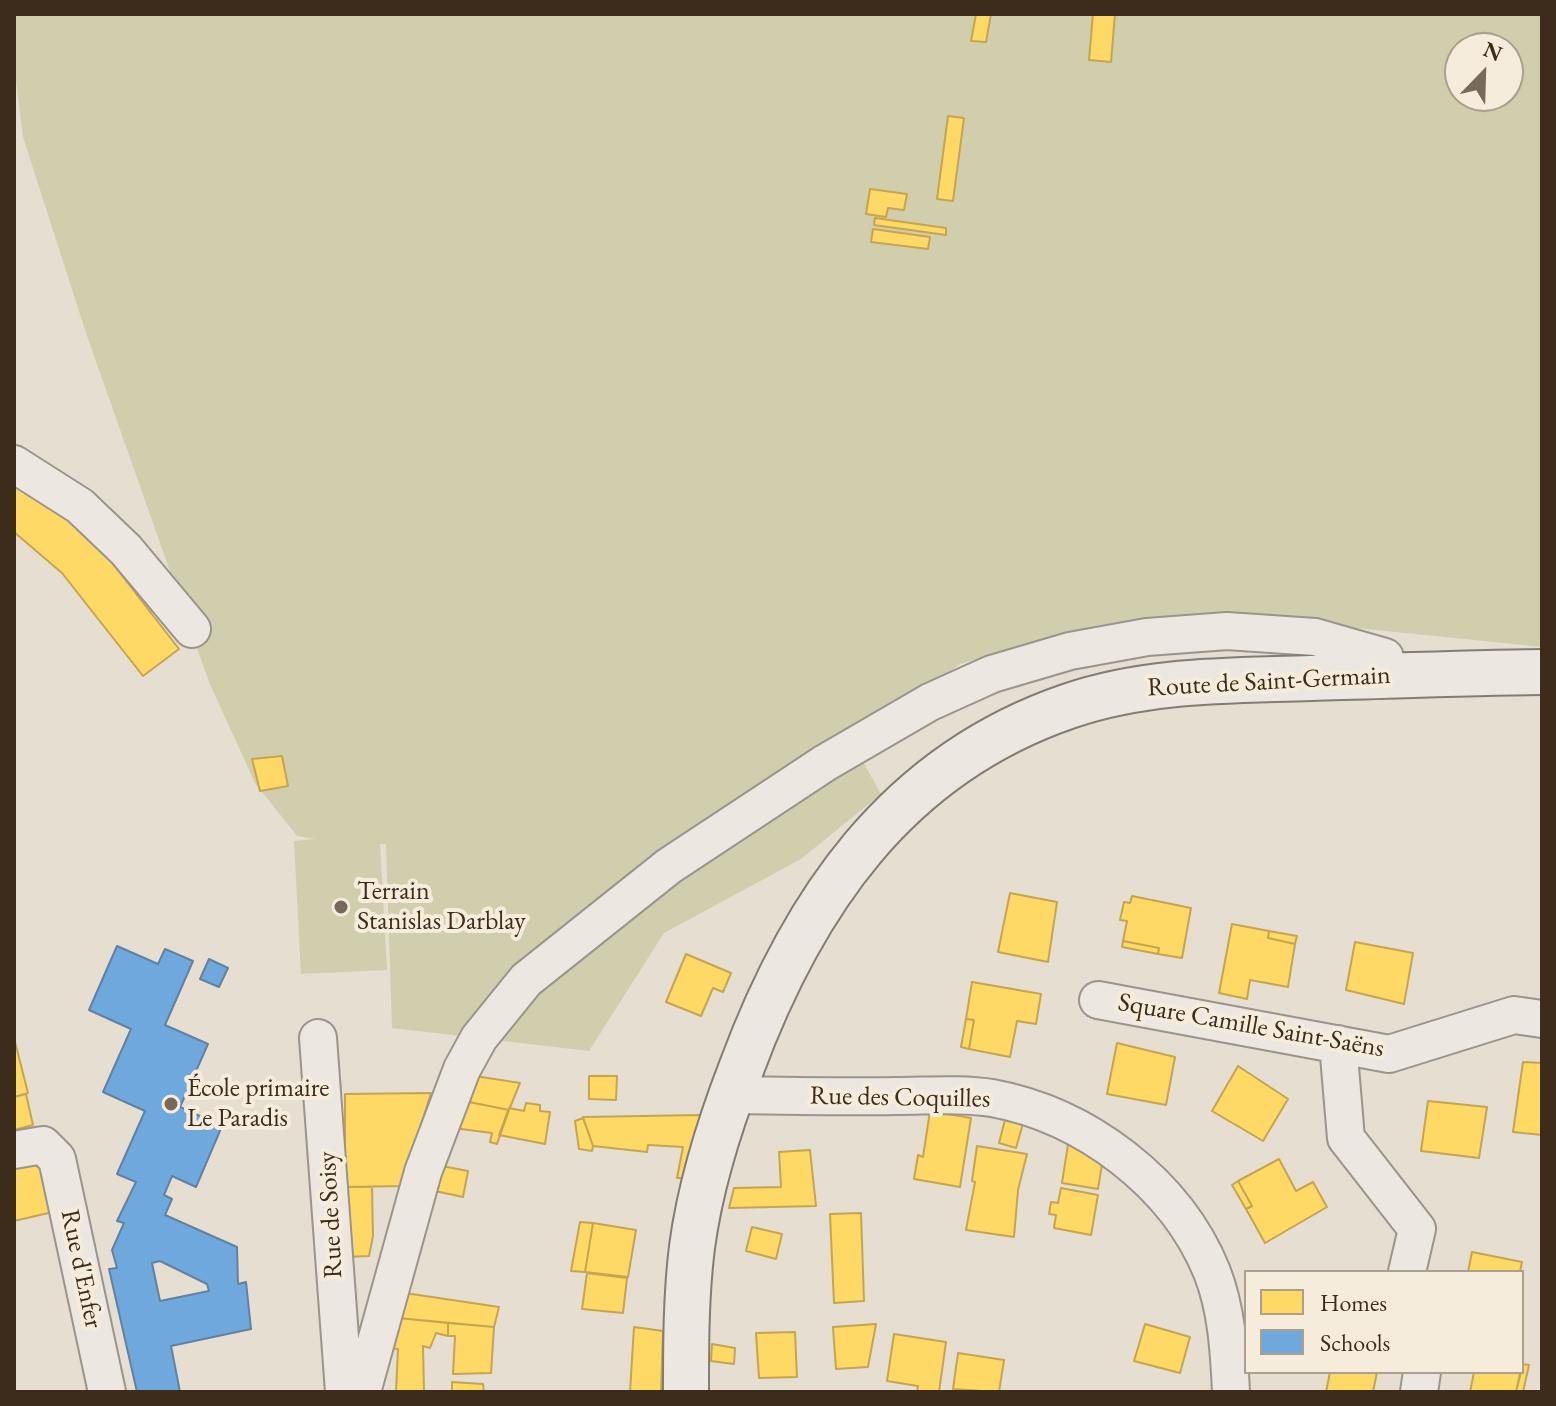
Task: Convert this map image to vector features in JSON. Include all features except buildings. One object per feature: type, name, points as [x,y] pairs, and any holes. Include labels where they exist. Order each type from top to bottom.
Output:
[{"type":"main road","name":"Route de Saint-Germain","points":[[686,1392],[692,1245],[710,1162],[756,1027],[822,899],[861,847],[909,797],[967,754],[1016,727],[1070,705],[1145,687],[1207,681],[1542,672]]},
{"type":"street","points":[[14,464],[80,506],[126,550],[192,629]]},
{"type":"street","points":[[362,1392],[423,1172],[462,1069],[488,1026],[526,980],[658,874],[825,763],[930,702],[992,674],[1070,651],[1147,637],[1227,631],[1315,637],[1385,657],[1388,675]]},
{"type":"street","name":"Square Camille Saint-Saëns","points":[[1098,1000],[1389,1054],[1514,1015],[1542,1019]]},
{"type":"street","name":"Rue de Soisy","points":[[318,1038],[344,1392]]},
{"type":"street","points":[[1338,1044],[1346,1138],[1417,1229],[1407,1270]]},
{"type":"street","name":"Rue des Coquilles","points":[[731,1095],[989,1098],[1036,1108],[1077,1126],[1112,1149],[1145,1177],[1195,1238],[1212,1272],[1222,1306],[1231,1392]]},
{"type":"street","name":"Rue d'Enfer","points":[[32,1149],[57,1159],[107,1392]]},
{"type":"shaded area","points":[[14,14],[1542,14],[1542,647],[1210,613],[1099,625],[960,664],[851,740],[881,794],[801,859],[664,933],[589,1051],[392,1028],[386,844],[380,844],[387,970],[301,974],[294,841],[315,839],[297,836],[255,783],[209,682],[87,336],[23,137],[14,65]]},
{"type":"place","name":"Terrain Stanislas Darblay","points":[[341,907]]},
{"type":"place","name":"École primaire Le Paradis","points":[[171,1104]]}]
